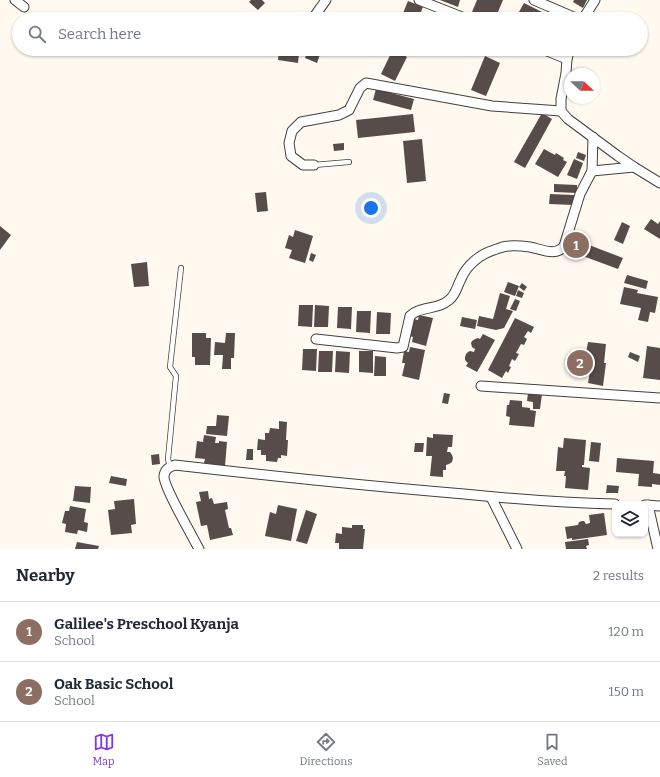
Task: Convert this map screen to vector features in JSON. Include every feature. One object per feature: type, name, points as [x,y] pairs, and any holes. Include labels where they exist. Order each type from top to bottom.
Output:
[{"type":"street","points":[[15,0],[24,7]]},
{"type":"street","points":[[317,12],[326,0]]},
{"type":"street","points":[[419,0],[449,12]]},
{"type":"street","points":[[534,0],[562,12]]},
{"type":"street","points":[[588,12],[595,0]]},
{"type":"street","points":[[560,56],[567,59]]},
{"type":"street","points":[[568,56],[561,99],[561,111],[568,119],[634,168],[660,183]]},
{"type":"street","points":[[314,165],[303,166],[291,156],[289,143],[292,131],[301,122],[339,115],[349,110],[360,88],[366,83],[492,106],[561,111]]},
{"type":"street","points":[[316,339],[397,348],[403,347],[410,316],[418,311],[441,305],[450,299],[456,291],[466,269],[492,250],[508,246],[531,247],[555,252],[561,249],[564,246],[580,194],[592,172],[593,137]]},
{"type":"street","points":[[592,172],[634,168]]},
{"type":"street","points":[[481,386],[660,398]]},
{"type":"street","points":[[199,549],[168,489],[164,476],[166,470],[175,465],[377,487],[492,497],[612,504]]},
{"type":"street","points":[[492,497],[517,549]]},
{"type":"street","points":[[648,505],[660,506]]},
{"type":"street","points":[[648,512],[658,549]]},
{"type":"lane","points":[[314,165],[349,162]]},
{"type":"lane","points":[[170,467],[168,459],[176,376],[170,367],[181,268]]},
{"type":"building","points":[[251,0],[262,0],[265,3],[258,10],[249,2]]},
{"type":"building","points":[[440,0],[460,0],[458,7]]},
{"type":"building","points":[[477,0],[503,0],[498,12],[472,12]]},
{"type":"building","points":[[574,0],[587,0],[583,8],[573,2]]},
{"type":"building","points":[[408,1],[423,7],[421,12],[403,12]]},
{"type":"building","points":[[524,3],[542,12],[519,12]]},
{"type":"building","points":[[278,56],[299,56],[298,63],[278,60]]},
{"type":"building","points":[[306,56],[320,56],[317,63],[305,58]]},
{"type":"building","points":[[390,56],[407,57],[395,81],[381,74]]},
{"type":"building","points":[[485,56],[500,63],[486,96],[471,90]]},
{"type":"building","points":[[376,89],[414,99],[411,110],[373,100]]},
{"type":"building","points":[[542,113],[552,119],[525,168],[514,162]]},
{"type":"building","points":[[413,114],[415,132],[358,138],[356,120]]},
{"type":"building","points":[[422,139],[426,181],[407,183],[403,141]]},
{"type":"building","points":[[344,143],[344,150],[334,151],[333,144]]},
{"type":"building","points":[[544,149],[555,155],[556,153],[567,162],[558,177],[535,164]]},
{"type":"building","points":[[578,152],[586,155],[584,161],[576,158]]},
{"type":"building","points":[[574,159],[583,163],[577,179],[567,175]]},
{"type":"building","points":[[554,184],[577,185],[577,193],[554,192]]},
{"type":"building","points":[[266,192],[268,211],[257,212],[255,193]]},
{"type":"building","points":[[550,194],[574,195],[574,205],[549,204]]},
{"type":"building","points":[[651,219],[658,224],[660,221],[660,239],[644,229]]},
{"type":"building","points":[[622,222],[630,226],[623,244],[614,240]]},
{"type":"building","points":[[0,226],[11,235],[0,250]]},
{"type":"building","points":[[295,230],[313,236],[305,263],[289,258],[292,250],[285,248],[289,235],[293,237]]},
{"type":"building","points":[[576,240],[623,258],[618,269],[572,252]]},
{"type":"building","points":[[311,253],[316,255],[313,262],[309,260]]},
{"type":"building","points":[[147,262],[149,286],[134,287],[131,264]]},
{"type":"building","points":[[627,275],[648,281],[646,289],[624,283]]},
{"type":"building","points":[[508,282],[519,286],[515,296],[504,292]]},
{"type":"building","points":[[522,283],[527,287],[524,291],[519,287]]},
{"type":"building","points":[[624,287],[638,290],[637,293],[658,297],[655,313],[650,312],[648,322],[638,320],[641,308],[620,304]]},
{"type":"building","points":[[518,290],[524,293],[522,298],[516,296]]},
{"type":"building","points":[[500,293],[510,296],[506,309],[513,311],[504,328],[496,330],[477,326],[479,316],[493,319]]},
{"type":"building","points":[[515,299],[520,301],[516,311],[510,309]]},
{"type":"building","points":[[299,305],[313,305],[312,327],[298,326]]},
{"type":"building","points":[[315,305],[329,306],[328,327],[314,327]]},
{"type":"building","points":[[338,307],[352,307],[351,329],[337,328]]},
{"type":"building","points":[[357,311],[371,311],[370,333],[356,332]]},
{"type":"building","points":[[377,312],[391,313],[390,334],[376,334]]},
{"type":"building","points":[[419,315],[433,318],[426,346],[412,342],[413,337],[410,336],[414,319],[418,320]]},
{"type":"building","points":[[462,317],[477,320],[475,329],[460,326]]},
{"type":"building","points":[[515,318],[534,327],[531,333],[528,331],[524,337],[527,339],[524,345],[521,344],[516,353],[519,354],[515,361],[512,359],[509,366],[511,367],[508,373],[506,371],[502,378],[488,370]]},
{"type":"building","points":[[192,333],[206,333],[206,338],[211,338],[210,365],[195,365],[195,357],[192,357]]},
{"type":"building","points":[[226,333],[235,333],[234,358],[231,358],[231,369],[222,369],[223,355],[214,355],[215,342],[225,343]]},
{"type":"building","points":[[483,334],[495,340],[477,372],[466,366],[468,363],[465,360],[465,357],[468,352],[474,352],[475,349],[472,347],[472,341],[478,338],[480,339]]},
{"type":"building","points":[[588,342],[606,344],[604,363],[606,363],[603,386],[588,383],[590,371],[577,369],[579,352],[586,353]]},
{"type":"building","points":[[647,346],[660,348],[660,380],[643,378]]},
{"type":"building","points":[[410,347],[425,350],[419,380],[402,376],[405,363],[402,363],[404,351],[409,352]]},
{"type":"building","points":[[303,349],[317,349],[316,371],[302,370]]},
{"type":"building","points":[[319,351],[333,351],[332,372],[318,372]]},
{"type":"building","points":[[336,351],[350,352],[349,373],[335,372]]},
{"type":"building","points":[[359,351],[373,351],[373,373],[359,372]]},
{"type":"building","points":[[630,352],[640,356],[638,362],[628,357]]},
{"type":"building","points":[[375,356],[386,357],[386,376],[374,376]]},
{"type":"building","points":[[444,393],[450,394],[448,404],[442,403]]},
{"type":"building","points":[[528,393],[542,394],[540,409],[533,409],[533,402],[527,401]]},
{"type":"building","points":[[510,400],[522,401],[522,407],[530,408],[530,410],[536,411],[534,427],[509,425],[510,417],[506,416],[507,405],[509,405]]},
{"type":"building","points":[[217,415],[229,416],[227,436],[206,434],[207,426],[216,426]]},
{"type":"building","points":[[279,421],[287,422],[287,456],[281,455],[281,458],[278,458],[277,462],[266,461],[266,455],[261,455],[261,450],[257,450],[258,439],[265,440],[265,433],[269,433],[270,428],[279,429]]},
{"type":"building","points":[[433,434],[453,435],[452,447],[448,447],[447,452],[450,452],[453,458],[452,462],[446,465],[446,470],[443,470],[443,477],[430,476],[432,456],[426,456],[427,437],[433,438]]},
{"type":"building","points":[[204,435],[216,437],[215,443],[219,443],[219,441],[227,442],[225,466],[204,463],[205,459],[195,458],[197,441],[203,442]]},
{"type":"building","points":[[564,438],[586,440],[584,465],[582,465],[582,467],[590,468],[588,490],[565,488],[565,471],[556,471],[558,447],[563,448]]},
{"type":"building","points":[[591,442],[601,443],[599,462],[589,461]]},
{"type":"building","points":[[415,443],[424,443],[423,452],[414,452]]},
{"type":"building","points":[[247,449],[253,449],[253,460],[246,460]]},
{"type":"building","points":[[159,454],[160,464],[152,465],[151,455]]},
{"type":"building","points":[[617,458],[654,461],[653,473],[660,474],[660,485],[652,484],[652,487],[638,486],[639,474],[616,472]]},
{"type":"building","points":[[111,476],[127,479],[126,486],[109,483]]},
{"type":"building","points":[[607,485],[619,486],[618,493],[606,493]]},
{"type":"building","points":[[75,486],[91,487],[90,503],[73,501]]},
{"type":"building","points":[[208,491],[209,499],[212,498],[214,504],[227,502],[228,509],[225,510],[229,528],[231,528],[233,535],[210,540],[207,525],[201,526],[196,502],[201,501],[199,492]]},
{"type":"building","points":[[134,499],[136,524],[131,525],[132,533],[111,535],[108,510],[115,509],[114,501]]},
{"type":"building","points":[[278,505],[297,509],[291,541],[265,536],[270,512],[276,514]]},
{"type":"building","points":[[70,506],[86,509],[84,522],[88,523],[87,532],[78,530],[77,534],[65,532],[66,524],[62,523],[65,511],[69,511]]},
{"type":"building","points":[[306,510],[317,514],[307,544],[296,541]]},
{"type":"building","points":[[604,513],[607,535],[572,540],[572,538],[567,539],[565,527],[578,525],[579,522],[582,521],[586,524],[590,523],[589,515]]},
{"type":"building","points":[[352,525],[363,525],[363,529],[365,529],[363,549],[339,549],[339,543],[335,543],[336,533],[342,534],[342,527],[352,528]]},
{"type":"building","points":[[588,539],[589,545],[586,546],[587,549],[566,549],[565,542]]},
{"type":"building","points":[[77,542],[99,546],[98,549],[75,549]]},
{"type":"place","name":"Galilee's Preschool Kyanja","points":[[576,245]]},
{"type":"place","name":"Oak Basic School","points":[[580,363]]}]
